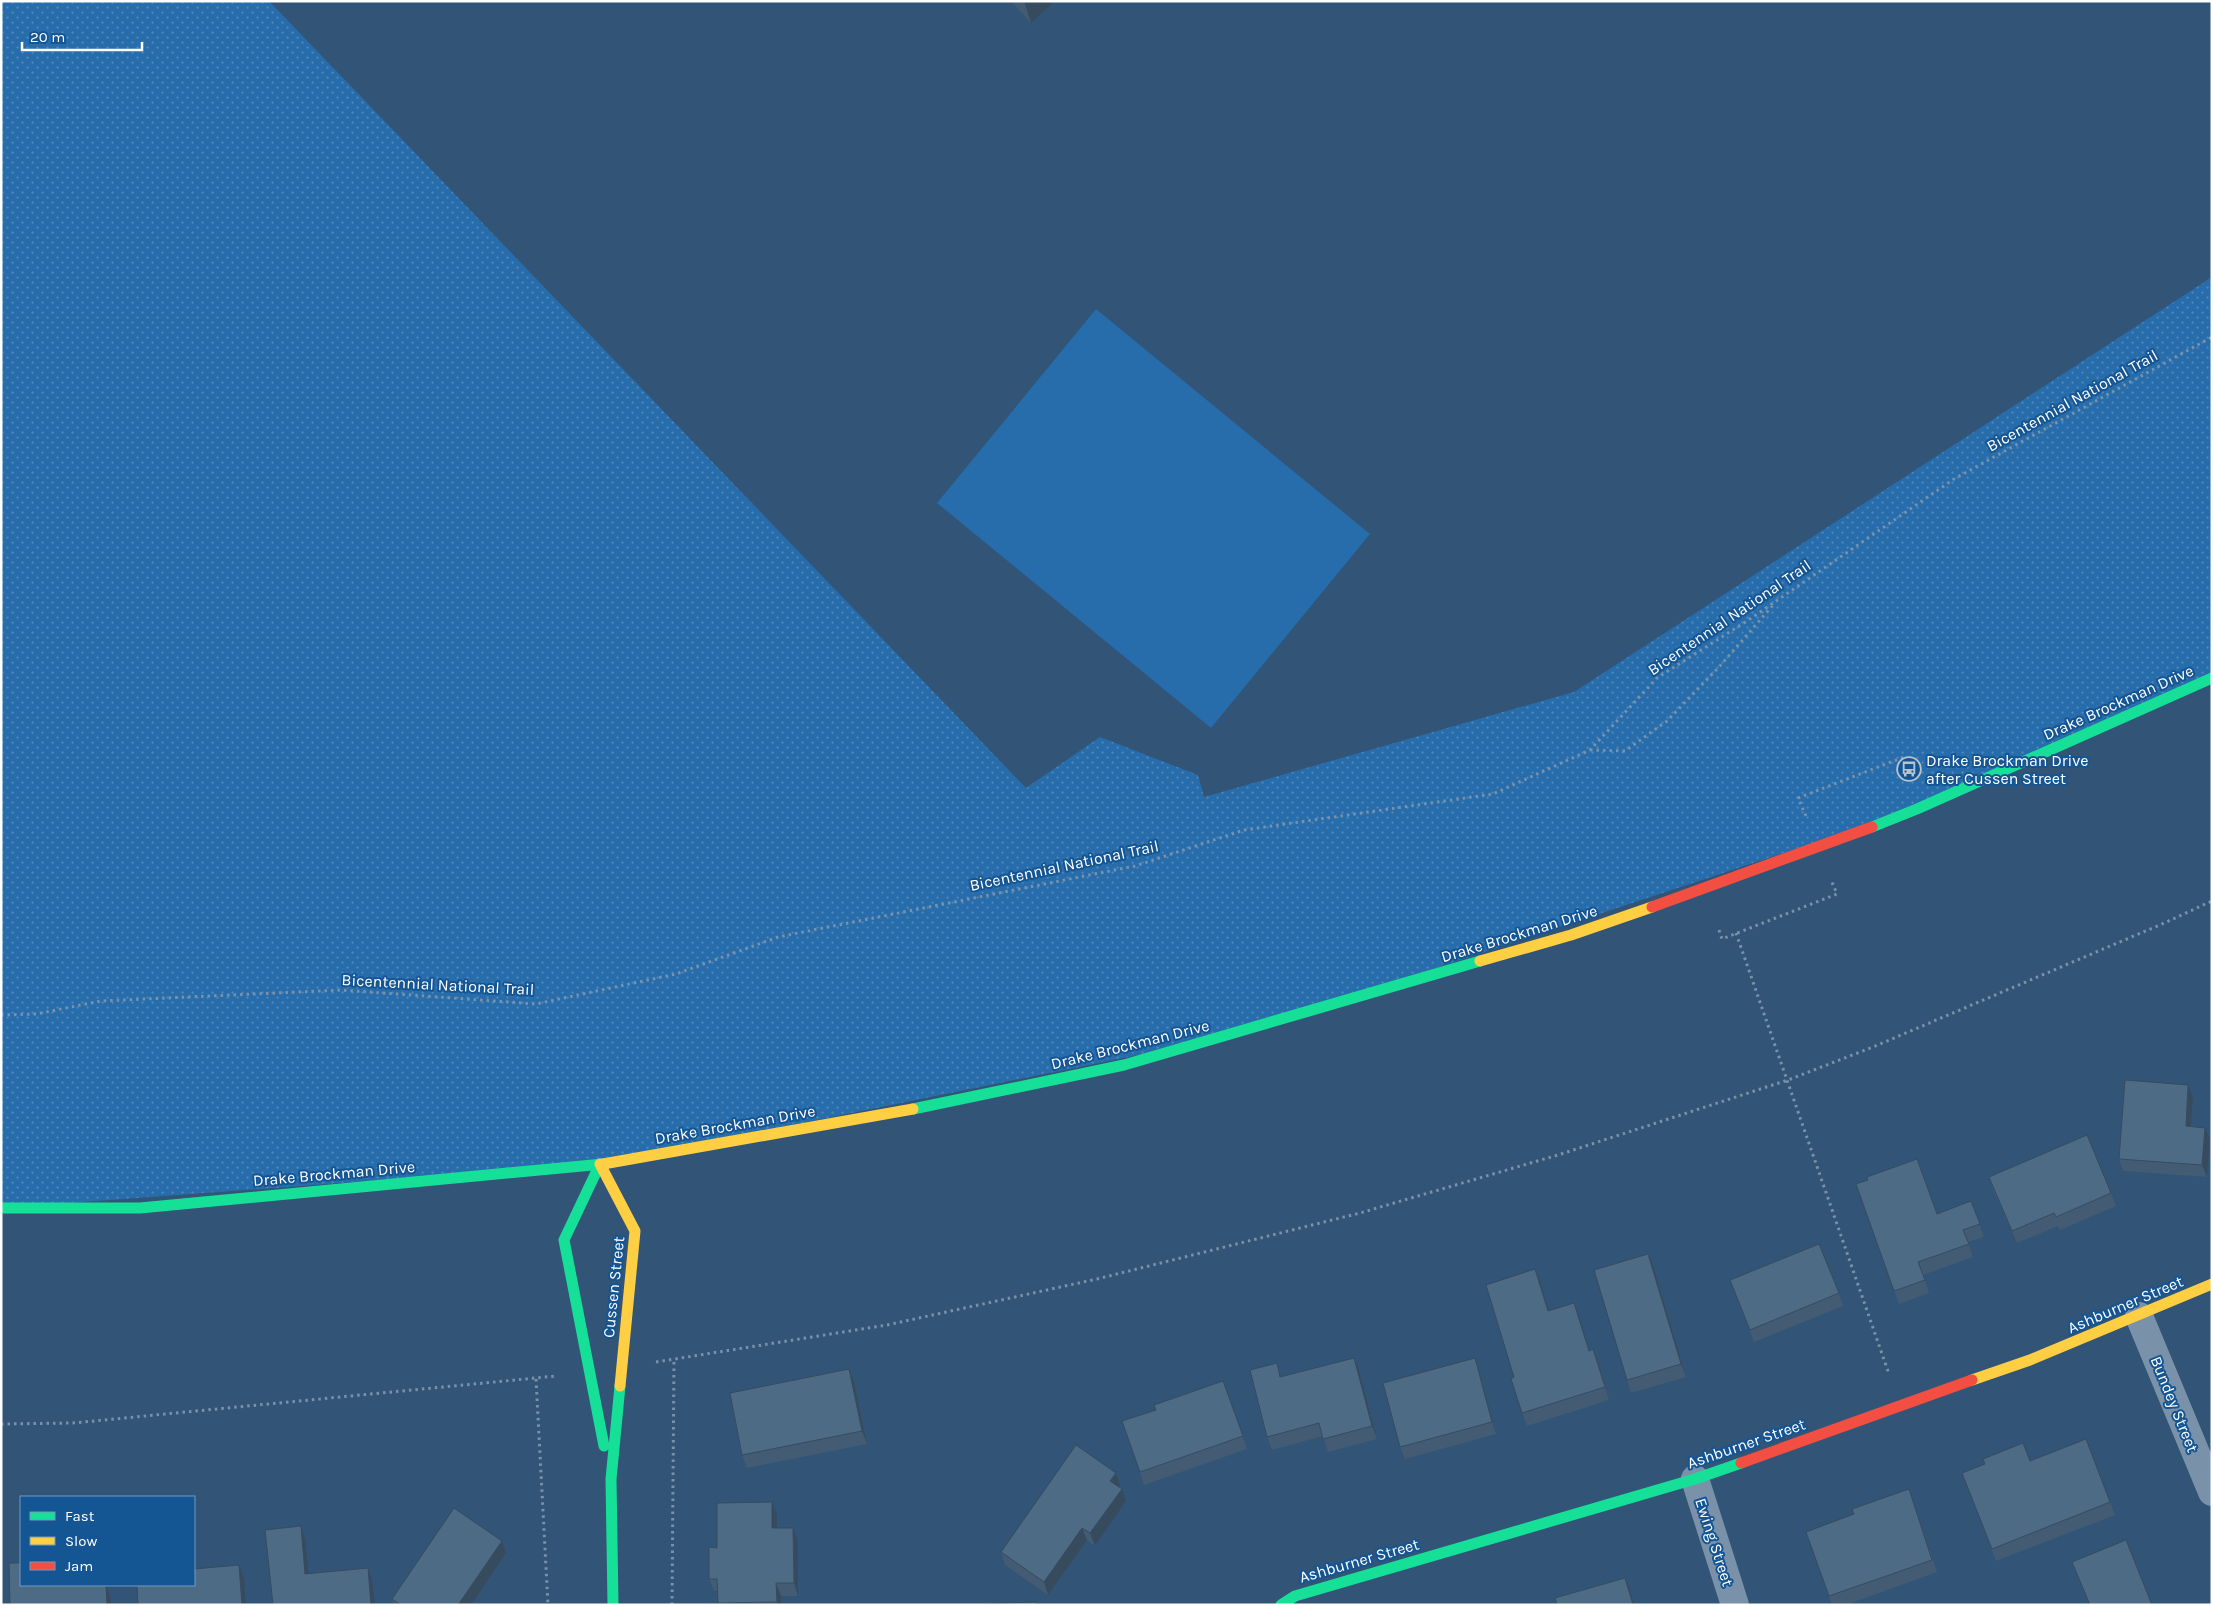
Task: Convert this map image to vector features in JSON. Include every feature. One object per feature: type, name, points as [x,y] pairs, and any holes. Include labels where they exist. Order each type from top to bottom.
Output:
[{"type":"main road","name":"Drake Brockman Drive","points":[[1,1208],[140,1208],[600,1164],[883,1115],[1124,1065],[1572,935],[1818,848],[1908,813],[2212,678]]},
{"type":"main road","name":"Cussen Street","points":[[600,1164],[635,1231],[611,1479],[613,1605]]},
{"type":"main road","name":"Cussen Street","points":[[600,1164],[564,1240],[611,1479]]},
{"type":"main road","name":"Ashburner Street","points":[[1281,1605],[1295,1596],[1695,1479],[2030,1360],[2212,1284]]},
{"type":"street","name":"Bundey Street","points":[[2139,1316],[2212,1492]]},
{"type":"street","name":"Ewing Street","points":[[1695,1479],[1735,1605]]},
{"type":"path","name":"Bicentennial National Trail","points":[[1,1015],[36,1014],[101,1001],[341,990],[536,1004],[676,974],[778,937],[1135,866],[1244,830],[1494,794],[1590,750],[1657,678],[1954,479],[2212,337]]},
{"type":"path","points":[[1590,750],[1625,751],[1667,720],[1719,667],[1777,599]]},
{"type":"path","points":[[1798,798],[1904,757],[1909,769]]},
{"type":"path","points":[[1719,930],[1722,939],[1837,894]]},
{"type":"path","points":[[672,1605],[674,1360],[887,1325],[1097,1279],[1341,1218],[1558,1155],[1788,1080],[1882,1044],[2212,901]]},
{"type":"path","points":[[1736,933],[1900,1406]]},
{"type":"path","points":[[1,1424],[73,1423],[536,1379],[548,1605]]},
{"type":"shaded area","points":[[1,1],[269,1],[1026,788],[1100,737],[1198,775],[1204,797],[1574,692],[2212,277],[2212,678],[1917,809],[1227,1037],[600,1164],[1,1208]]},
{"type":"shaded area","points":[[1096,309],[1370,534],[1211,728],[937,503]]},
{"type":"building","points":[[2125,1080],[2188,1085],[2186,1126],[2205,1128],[2202,1165],[2119,1159]]},
{"type":"building","points":[[2087,1135],[2111,1193],[2056,1217],[2054,1213],[2012,1231],[1989,1177]]},
{"type":"building","points":[[1917,1159],[1937,1214],[1971,1201],[1980,1224],[1963,1230],[1969,1244],[1918,1262],[1925,1280],[1894,1291],[1856,1184],[1868,1180],[1867,1177]]},
{"type":"building","points":[[1819,1244],[1839,1293],[1750,1330],[1730,1280]]},
{"type":"building","points":[[1648,1254],[1681,1364],[1627,1380],[1594,1270]]},
{"type":"building","points":[[1535,1269],[1548,1311],[1574,1303],[1589,1351],[1593,1349],[1605,1387],[1522,1413],[1511,1379],[1514,1377],[1486,1285]]},
{"type":"building","points":[[1354,1358],[1372,1426],[1323,1439],[1319,1423],[1267,1437],[1250,1370],[1277,1363],[1280,1377]]},
{"type":"building","points":[[1475,1358],[1492,1422],[1400,1447],[1383,1383]]},
{"type":"building","points":[[849,1369],[862,1431],[742,1455],[730,1393]]},
{"type":"building","points":[[1223,1381],[1243,1436],[1140,1472],[1122,1421],[1156,1410],[1154,1405]]},
{"type":"building","points":[[2086,1439],[2110,1502],[1992,1549],[1962,1473],[1985,1464],[1983,1459],[2023,1443],[2030,1461]]},
{"type":"building","points":[[1076,1445],[1116,1473],[1110,1481],[1122,1489],[1090,1533],[1082,1528],[1044,1582],[1001,1552]]},
{"type":"building","points":[[1909,1489],[1932,1560],[1829,1596],[1806,1532],[1854,1514],[1852,1509]]},
{"type":"building","points":[[772,1502],[772,1528],[793,1528],[794,1583],[776,1583],[777,1602],[718,1603],[717,1579],[709,1579],[709,1547],[717,1548],[717,1503]]},
{"type":"building","points":[[454,1508],[502,1541],[458,1605],[401,1605],[392,1599]]},
{"type":"building","points":[[301,1526],[305,1574],[368,1568],[371,1605],[273,1605],[265,1530]]},
{"type":"building","points":[[2126,1540],[2152,1605],[2090,1605],[2072,1562]]},
{"type":"building","points":[[9,1563],[20,1563],[20,1586],[106,1586],[107,1605],[10,1605]]},
{"type":"building","points":[[239,1565],[242,1605],[138,1605],[137,1586],[195,1586],[195,1569]]},
{"type":"building","points":[[1625,1578],[1633,1605],[1557,1605],[1555,1598]]},
{"type":"building","points":[[1036,1602],[1036,1605],[983,1605],[983,1604]]},
{"type":"traffic: fast","points":[[1872,827],[1917,809],[2212,678]]},
{"type":"traffic: fast","points":[[913,1109],[1124,1065],[1480,961]]},
{"type":"traffic: fast","points":[[600,1164],[564,1240],[604,1446]]},
{"type":"traffic: fast","points":[[1,1208],[140,1208],[603,1164]]},
{"type":"traffic: fast","points":[[613,1605],[611,1479],[620,1386]]},
{"type":"traffic: fast","points":[[1281,1605],[1295,1596],[1695,1479],[1741,1463]]},
{"type":"traffic: slow","points":[[1480,961],[1571,935],[1652,907]]},
{"type":"traffic: slow","points":[[603,1164],[913,1109]]},
{"type":"traffic: slow","points":[[600,1164],[635,1231],[620,1386]]},
{"type":"traffic: slow","points":[[1972,1380],[2030,1360],[2212,1284]]},
{"type":"traffic: jam","points":[[1652,907],[1872,827]]},
{"type":"traffic: jam","points":[[1741,1463],[1972,1380]]},
{"type":"place","name":"Drake Brockman Drive after Cussen Street","points":[[1909,769]]}]
